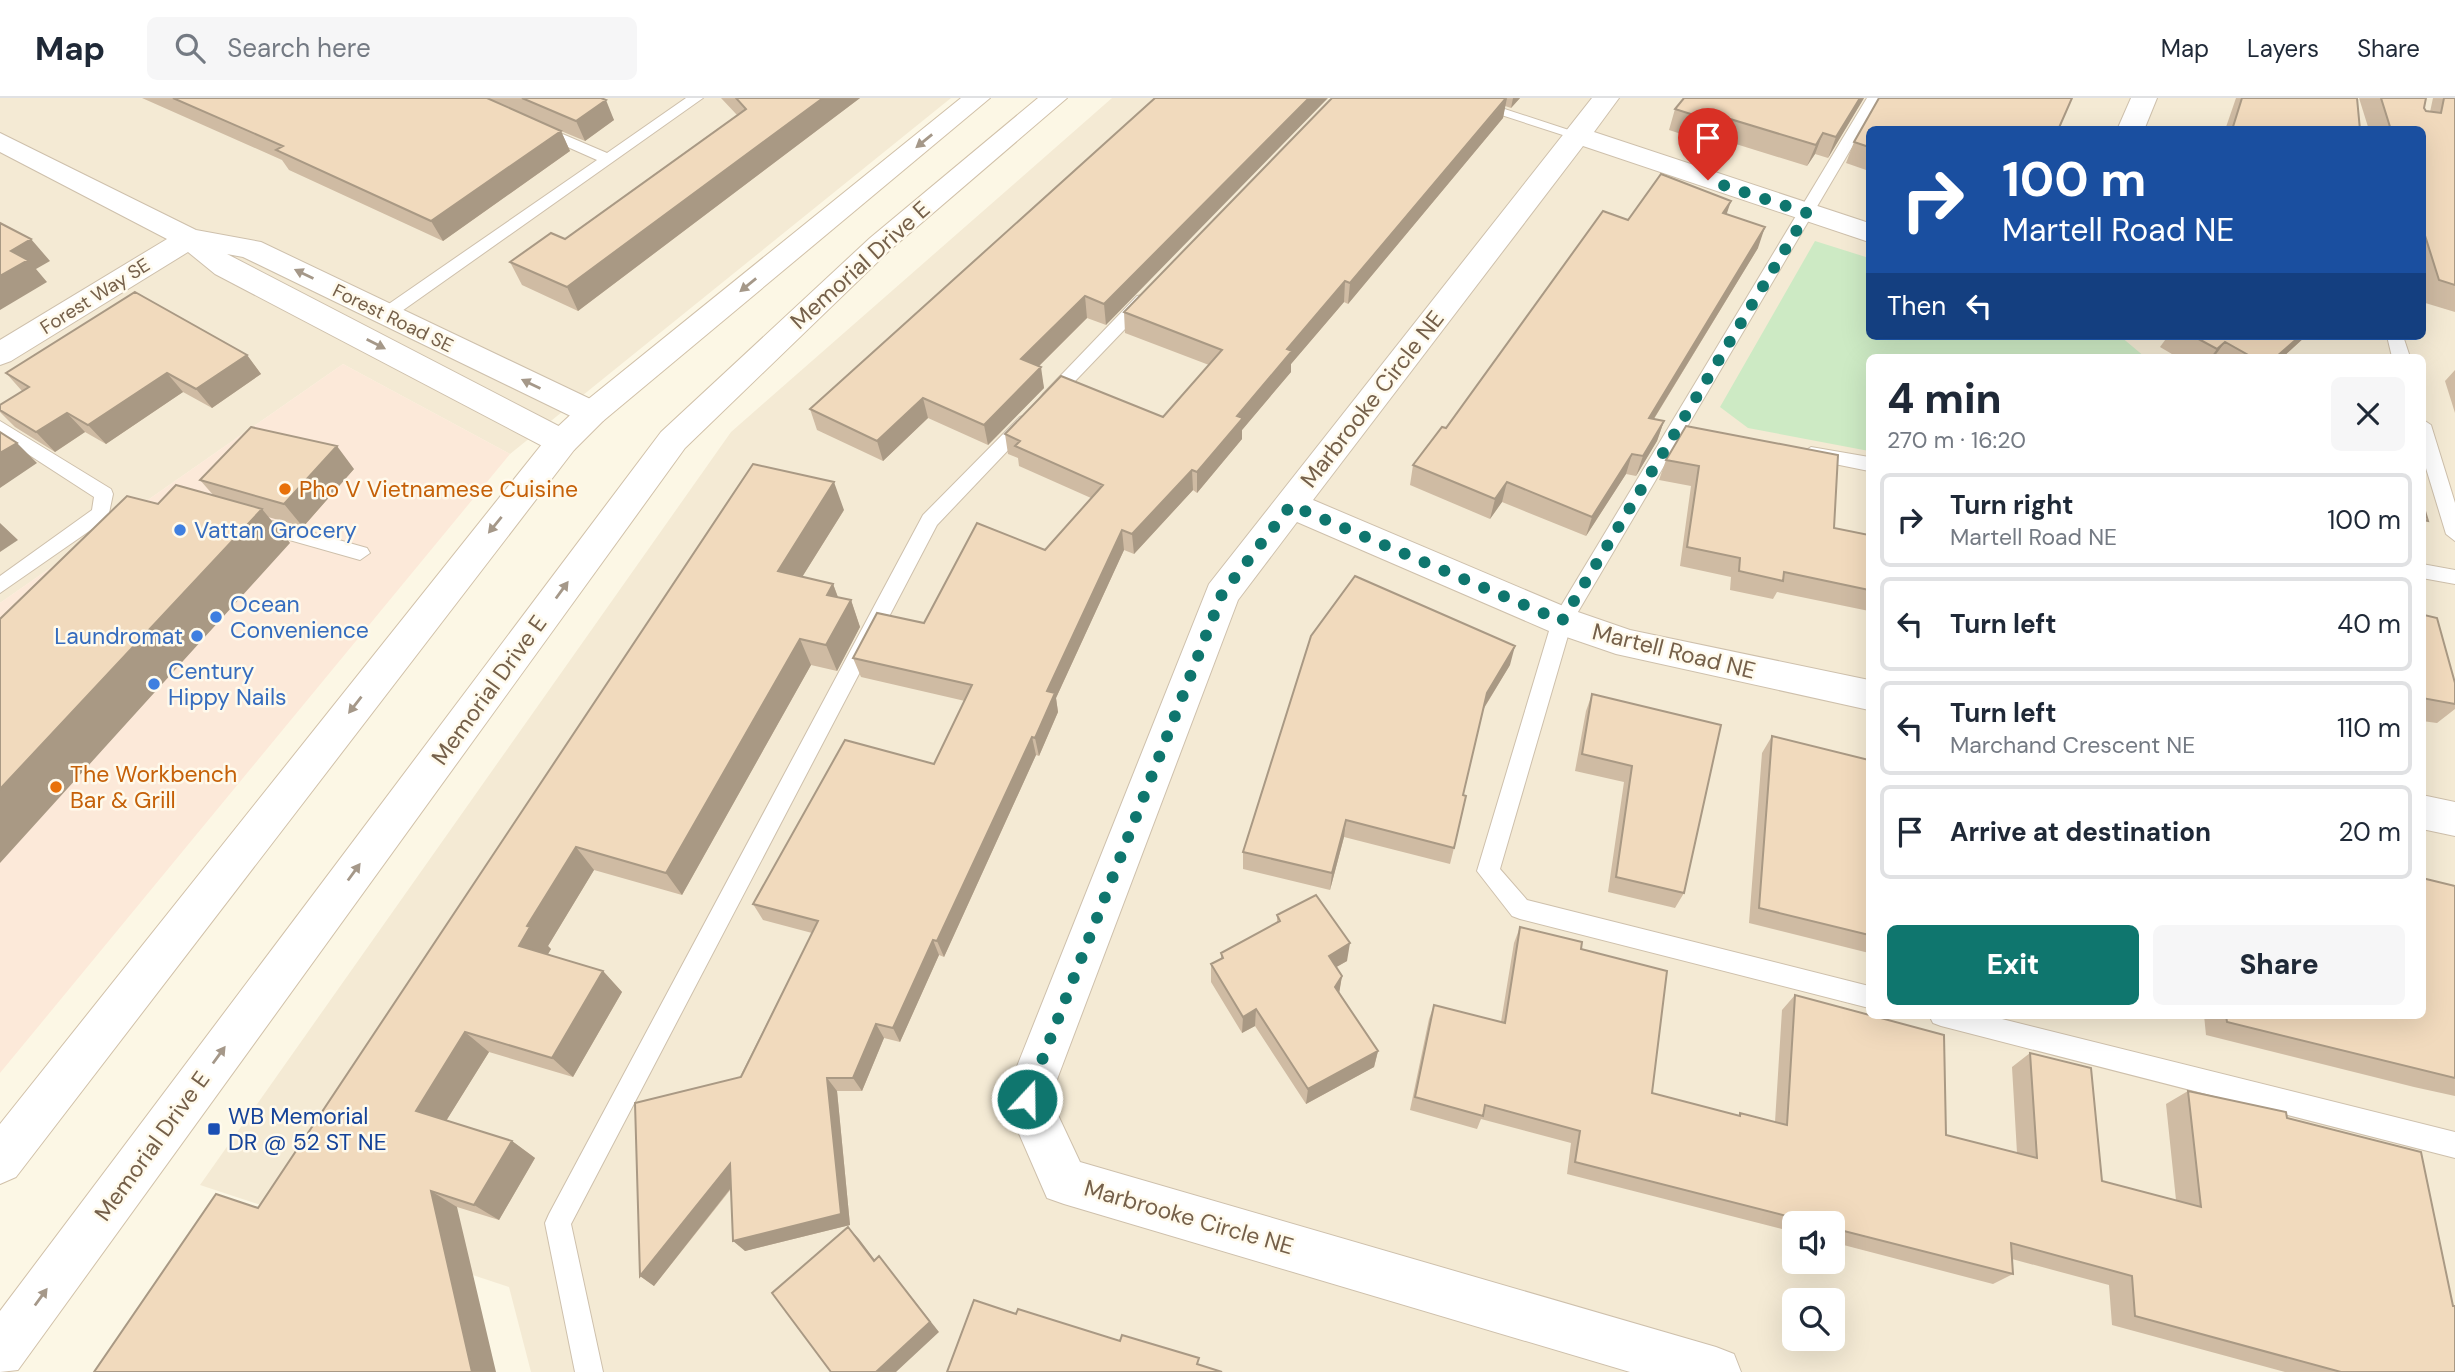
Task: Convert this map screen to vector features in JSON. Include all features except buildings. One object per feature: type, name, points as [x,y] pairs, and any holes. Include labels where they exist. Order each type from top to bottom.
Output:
[{"type":"street","points":[[0,1161],[562,442],[592,413],[977,98]]},
{"type":"street","name":"Memorial Drive E","points":[[0,1352],[673,440],[880,244],[1054,98]]},
{"type":"street","name":"Marbrooke Circle NE","points":[[1606,98],[1222,594],[1027,1099],[1064,1181],[1716,1372]]},
{"type":"street","points":[[2132,126],[2144,98]]},
{"type":"street","points":[[1577,135],[1866,232]]},
{"type":"street","name":"Forest Road SE","points":[[0,141],[189,238],[225,267],[562,442]]},
{"type":"street","name":"Forest Road SE","points":[[189,238],[251,249],[592,413]]},
{"type":"street","name":"Forest Way SE","points":[[0,354],[189,238]]},
{"type":"street","name":"Martell Road NE","points":[[1291,505],[1562,621],[1629,644],[1866,694]]},
{"type":"street","points":[[2426,813],[2455,819]]},
{"type":"lane","points":[[386,314],[696,98]]},
{"type":"lane","points":[[1456,98],[1577,135]]},
{"type":"lane","points":[[1866,996],[1520,909],[1488,871],[1562,621],[1685,429],[1874,98]]},
{"type":"lane","points":[[525,123],[608,159]]},
{"type":"lane","points":[[589,1372],[558,1223],[930,520],[1157,286]]},
{"type":"lane","points":[[0,427],[104,494],[101,513],[0,586]]},
{"type":"lane","points":[[2426,438],[2455,534]]},
{"type":"lane","points":[[1787,449],[1866,463]]},
{"type":"lane","points":[[231,516],[359,553]]},
{"type":"lane","points":[[2426,572],[2455,577]]},
{"type":"lane","points":[[1957,1019],[2455,1145]]},
{"type":"shaded area","points":[[0,98],[951,98],[510,454],[343,364],[0,603]]},
{"type":"shaded area","points":[[1112,98],[2455,98],[2455,1372],[531,1372],[509,1287],[200,1185],[731,432]]},
{"type":"shaded area","points":[[343,364],[510,454],[0,1073],[0,603]]},
{"type":"green space","points":[[1815,241],[1866,257],[1866,340],[2125,340],[2141,354],[1866,354],[1866,450],[1748,428],[1720,407]]},
{"type":"place","name":"Pho V Vietnamese Cuisine","points":[[285,489]]},
{"type":"place","name":"Vattan Grocery","points":[[180,530]]},
{"type":"place","name":"Ocean Convenience","points":[[216,617]]},
{"type":"place","name":"Laundromat","points":[[197,636]]},
{"type":"place","name":"Century Hippy Nails","points":[[154,684]]},
{"type":"place","name":"The Workbench Bar & Grill","points":[[56,787]]},
{"type":"place","name":"WB Memorial DR @ 52 ST NE","points":[[214,1129]]},
{"type":"route","points":[[1027,1099],[1222,594],[1291,505],[1562,621],[1807,213],[1708,180]]}]
